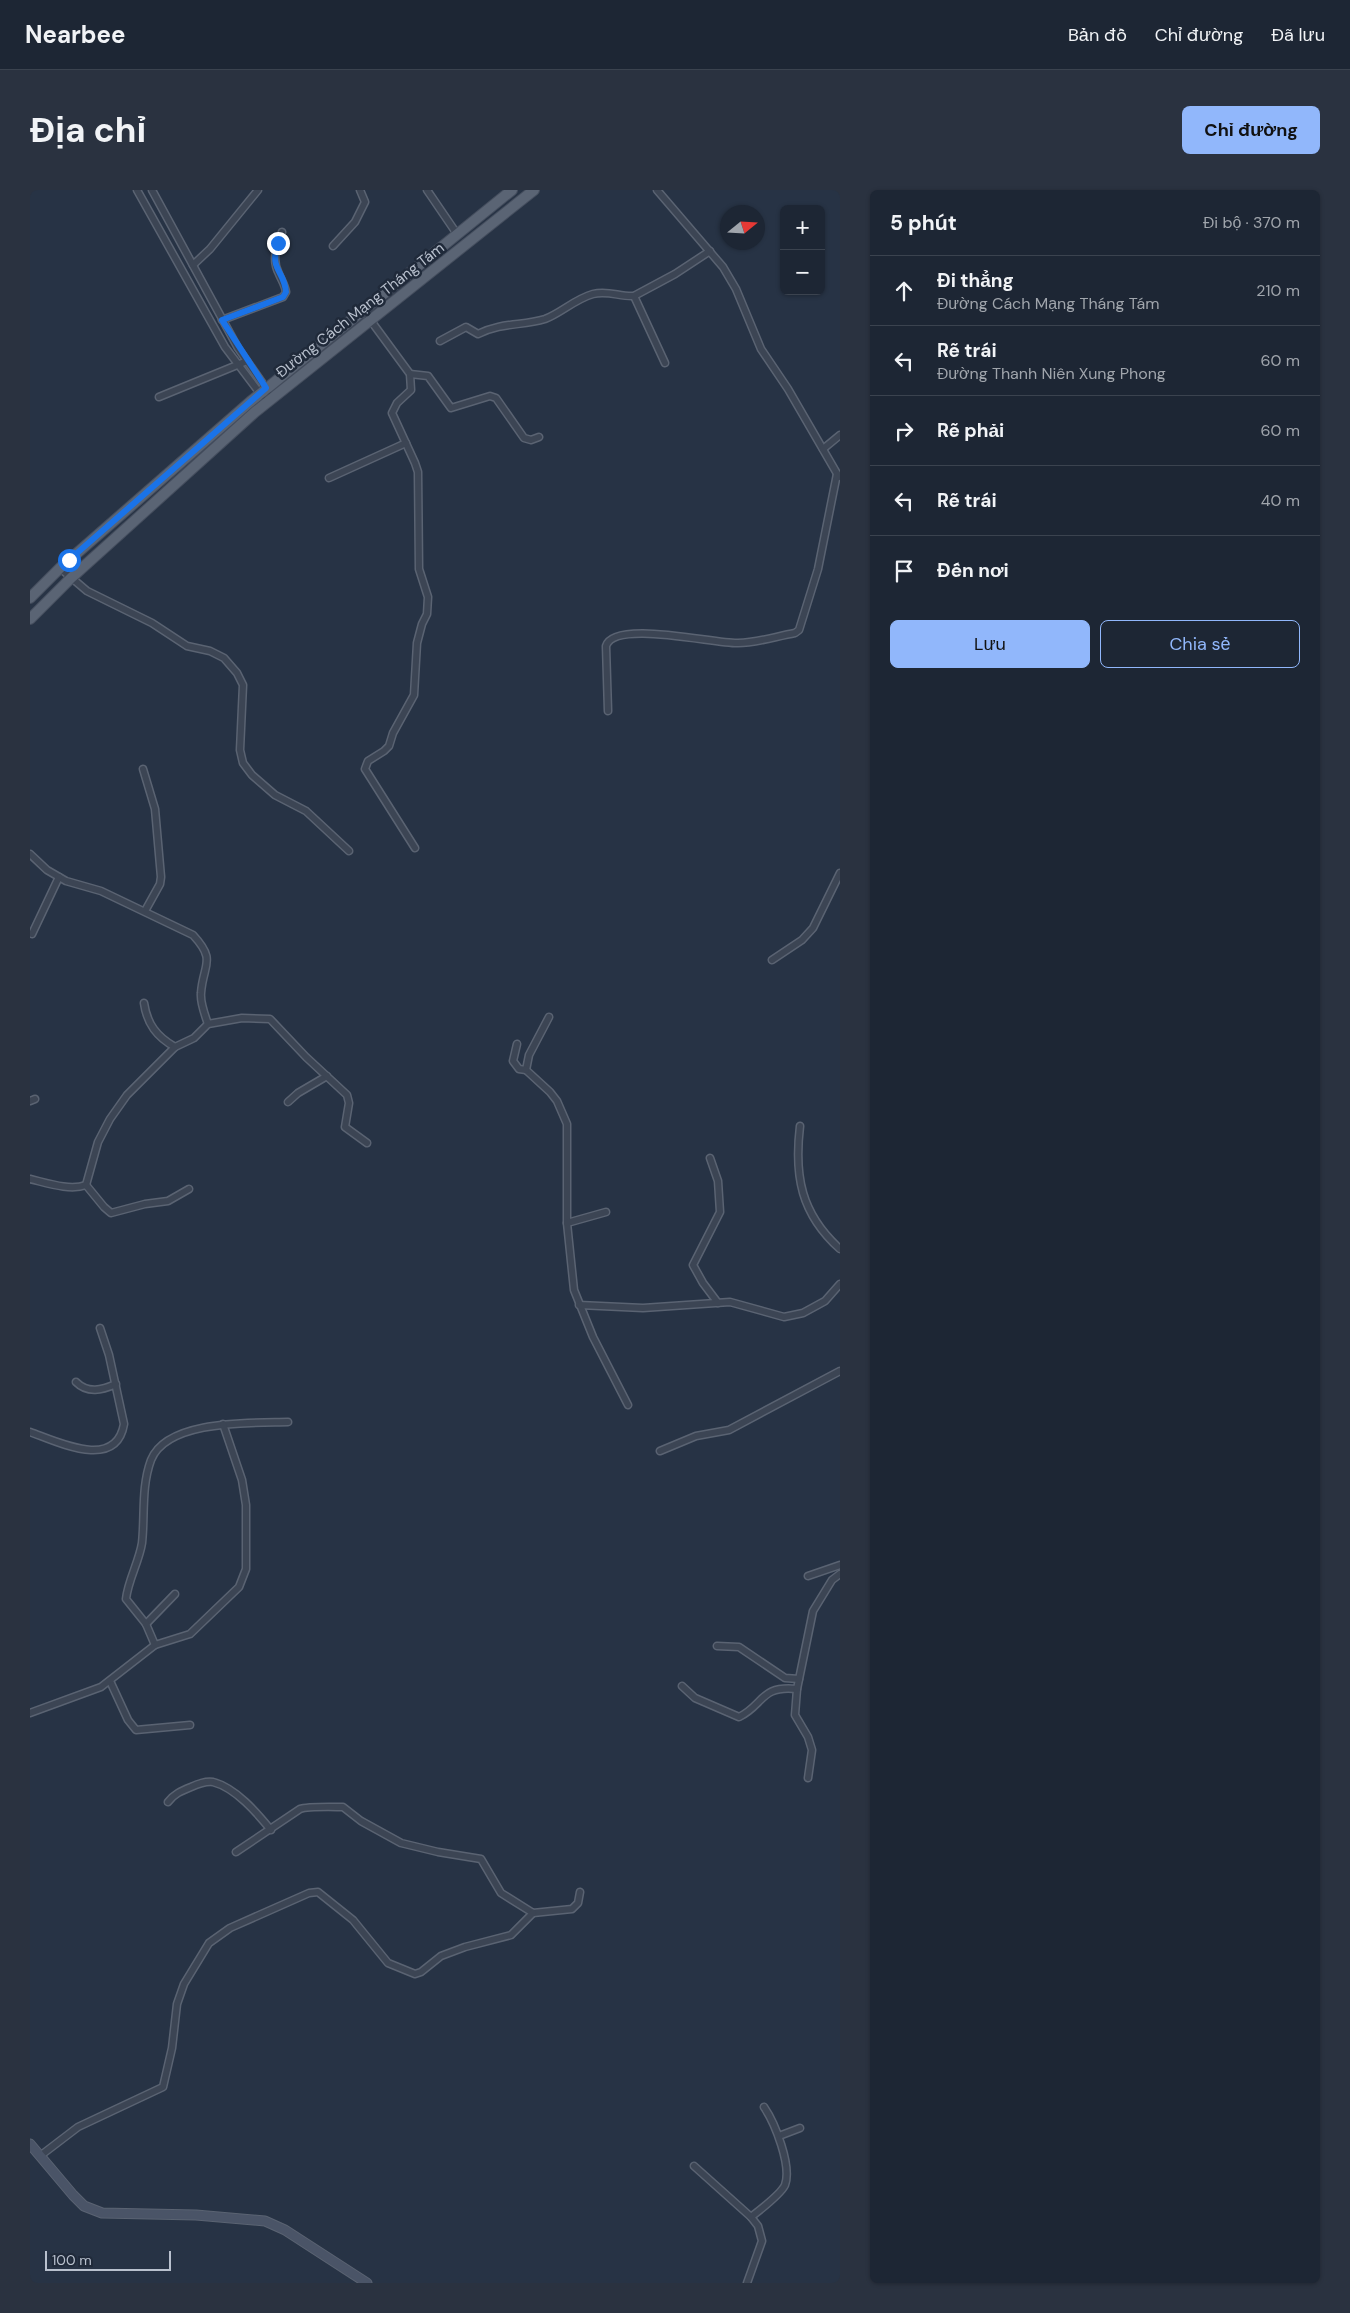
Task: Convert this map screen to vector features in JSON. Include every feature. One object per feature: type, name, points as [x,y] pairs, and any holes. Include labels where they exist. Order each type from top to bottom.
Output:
[{"type":"main road","name":"Đường Cách Mạng Tháng Tám","points":[[30,598],[60,568],[135,501],[263,391],[512,190]]},
{"type":"main road","name":"Đường Cách Mạng Tháng Tám","points":[[30,619],[71,578],[270,400],[372,321],[534,190]]},
{"type":"main road","points":[[135,501],[145,512]]},
{"type":"main road","points":[[30,2144],[84,2206],[102,2213],[196,2215],[265,2221],[285,2230],[367,2283]]},
{"type":"street","points":[[137,190],[225,348],[270,400]]},
{"type":"street","points":[[193,265],[210,249],[258,190]]},
{"type":"street","points":[[332,246],[358,218],[365,202],[360,190]]},
{"type":"street","points":[[426,190],[457,234]]},
{"type":"street","points":[[608,711],[606,646],[608,640],[612,637],[626,634],[657,633],[675,634],[710,642],[740,644],[795,633],[799,630],[818,569],[838,476],[788,389],[761,349],[736,289],[723,267],[657,190]]},
{"type":"street","points":[[143,200],[154,192],[222,320],[263,391]]},
{"type":"street","points":[[222,320],[283,297],[286,292],[285,285],[274,264],[274,253],[282,232]]},
{"type":"street","points":[[440,341],[466,327],[478,334],[494,326],[547,318],[592,294],[611,292],[634,296],[675,274],[710,251]]},
{"type":"street","points":[[634,296],[665,362]]},
{"type":"street","points":[[363,310],[410,374],[411,390],[397,403],[392,413],[418,472],[420,569],[428,597],[427,614],[417,643],[414,695],[411,704],[393,733],[388,746],[384,751],[368,761],[365,769],[415,848]]},
{"type":"street","points":[[160,397],[236,363],[247,361]]},
{"type":"street","points":[[410,374],[428,376],[451,408],[490,396],[496,398],[524,438],[531,440],[539,436]]},
{"type":"street","points":[[823,449],[840,435]]},
{"type":"street","points":[[329,478],[406,443]]},
{"type":"street","points":[[60,568],[86,591],[152,623],[187,646],[210,651],[224,658],[237,673],[243,685],[240,750],[243,763],[252,775],[275,795],[306,812],[349,851]]},
{"type":"street","points":[[142,769],[155,808],[161,877],[160,884],[145,912]]},
{"type":"street","points":[[30,854],[47,870],[66,881],[101,891],[193,935],[201,944],[208,966],[200,996],[208,1024]]},
{"type":"street","points":[[772,960],[802,940],[813,928],[840,873]]},
{"type":"street","points":[[32,934],[59,877]]},
{"type":"street","points":[[144,1003],[145,1012],[152,1028],[165,1041],[175,1047]]},
{"type":"street","points":[[526,1070],[529,1054],[549,1017]]},
{"type":"street","points":[[86,1185],[98,1142],[110,1119],[127,1095],[175,1047],[194,1038],[208,1024],[242,1018],[270,1019],[349,1099],[346,1127],[367,1143]]},
{"type":"street","points":[[517,1044],[513,1060],[519,1069],[526,1070],[550,1092],[557,1101],[567,1124],[567,1223],[572,1272],[579,1305],[628,1405]]},
{"type":"street","points":[[288,1102],[298,1093],[327,1076]]},
{"type":"street","points":[[800,1126],[798,1156],[799,1179],[803,1198],[812,1217],[840,1249]]},
{"type":"street","points":[[710,1158],[718,1181],[720,1212],[693,1265],[703,1283],[718,1303]]},
{"type":"street","points":[[30,1179],[66,1186],[81,1187],[86,1185]]},
{"type":"street","points":[[86,1185],[111,1213],[145,1204],[168,1201],[189,1190]]},
{"type":"street","points":[[567,1223],[606,1212]]},
{"type":"street","points":[[579,1305],[643,1308],[737,1303],[784,1317],[794,1316],[825,1301],[840,1284]]},
{"type":"street","points":[[30,1432],[49,1441],[96,1450],[113,1446],[122,1434],[124,1424],[116,1384],[100,1328]]},
{"type":"street","points":[[660,1452],[696,1436],[729,1430],[779,1402],[818,1385],[840,1371]]},
{"type":"street","points":[[76,1382],[87,1390],[102,1390],[116,1384]]},
{"type":"street","points":[[155,1646],[146,1624],[126,1598],[142,1544],[143,1502],[152,1459],[162,1446],[185,1433],[239,1422],[288,1422]]},
{"type":"street","points":[[30,1713],[101,1687],[155,1646],[190,1634],[234,1592],[244,1578],[246,1505],[242,1480],[223,1424]]},
{"type":"street","points":[[808,1576],[840,1565]]},
{"type":"street","points":[[808,1778],[812,1750],[808,1737],[795,1715],[797,1689],[813,1611],[832,1580],[840,1574]]},
{"type":"street","points":[[146,1624],[175,1594]]},
{"type":"street","points":[[717,1646],[739,1648],[785,1678],[799,1679]]},
{"type":"street","points":[[110,1681],[128,1720],[136,1730],[190,1725]]},
{"type":"street","points":[[682,1686],[695,1698],[739,1717],[770,1692],[785,1688],[797,1689]]},
{"type":"street","points":[[168,1802],[179,1792],[203,1782],[212,1782],[235,1795],[259,1816],[271,1830]]},
{"type":"street","points":[[236,1852],[307,1807],[317,1809],[343,1807],[361,1821],[401,1843],[438,1852],[481,1859],[501,1893],[533,1913],[572,1909],[578,1904],[580,1892]]},
{"type":"street","points":[[40,2156],[78,2127],[163,2087],[172,2048],[174,2017],[184,1984],[209,1943],[230,1928],[309,1893],[318,1892],[353,1920],[388,1963],[415,1974],[421,1972],[441,1956],[511,1935],[533,1913]]},
{"type":"street","points":[[751,2217],[785,2186],[783,2148],[764,2107]]},
{"type":"street","points":[[779,2136],[800,2128]]},
{"type":"street","points":[[694,2166],[751,2217],[758,2226],[762,2241],[747,2283]]},
{"type":"route","points":[[69,560],[266,388],[238,348],[222,320],[283,297],[286,292],[285,285],[274,264],[274,253],[278,243]]}]
